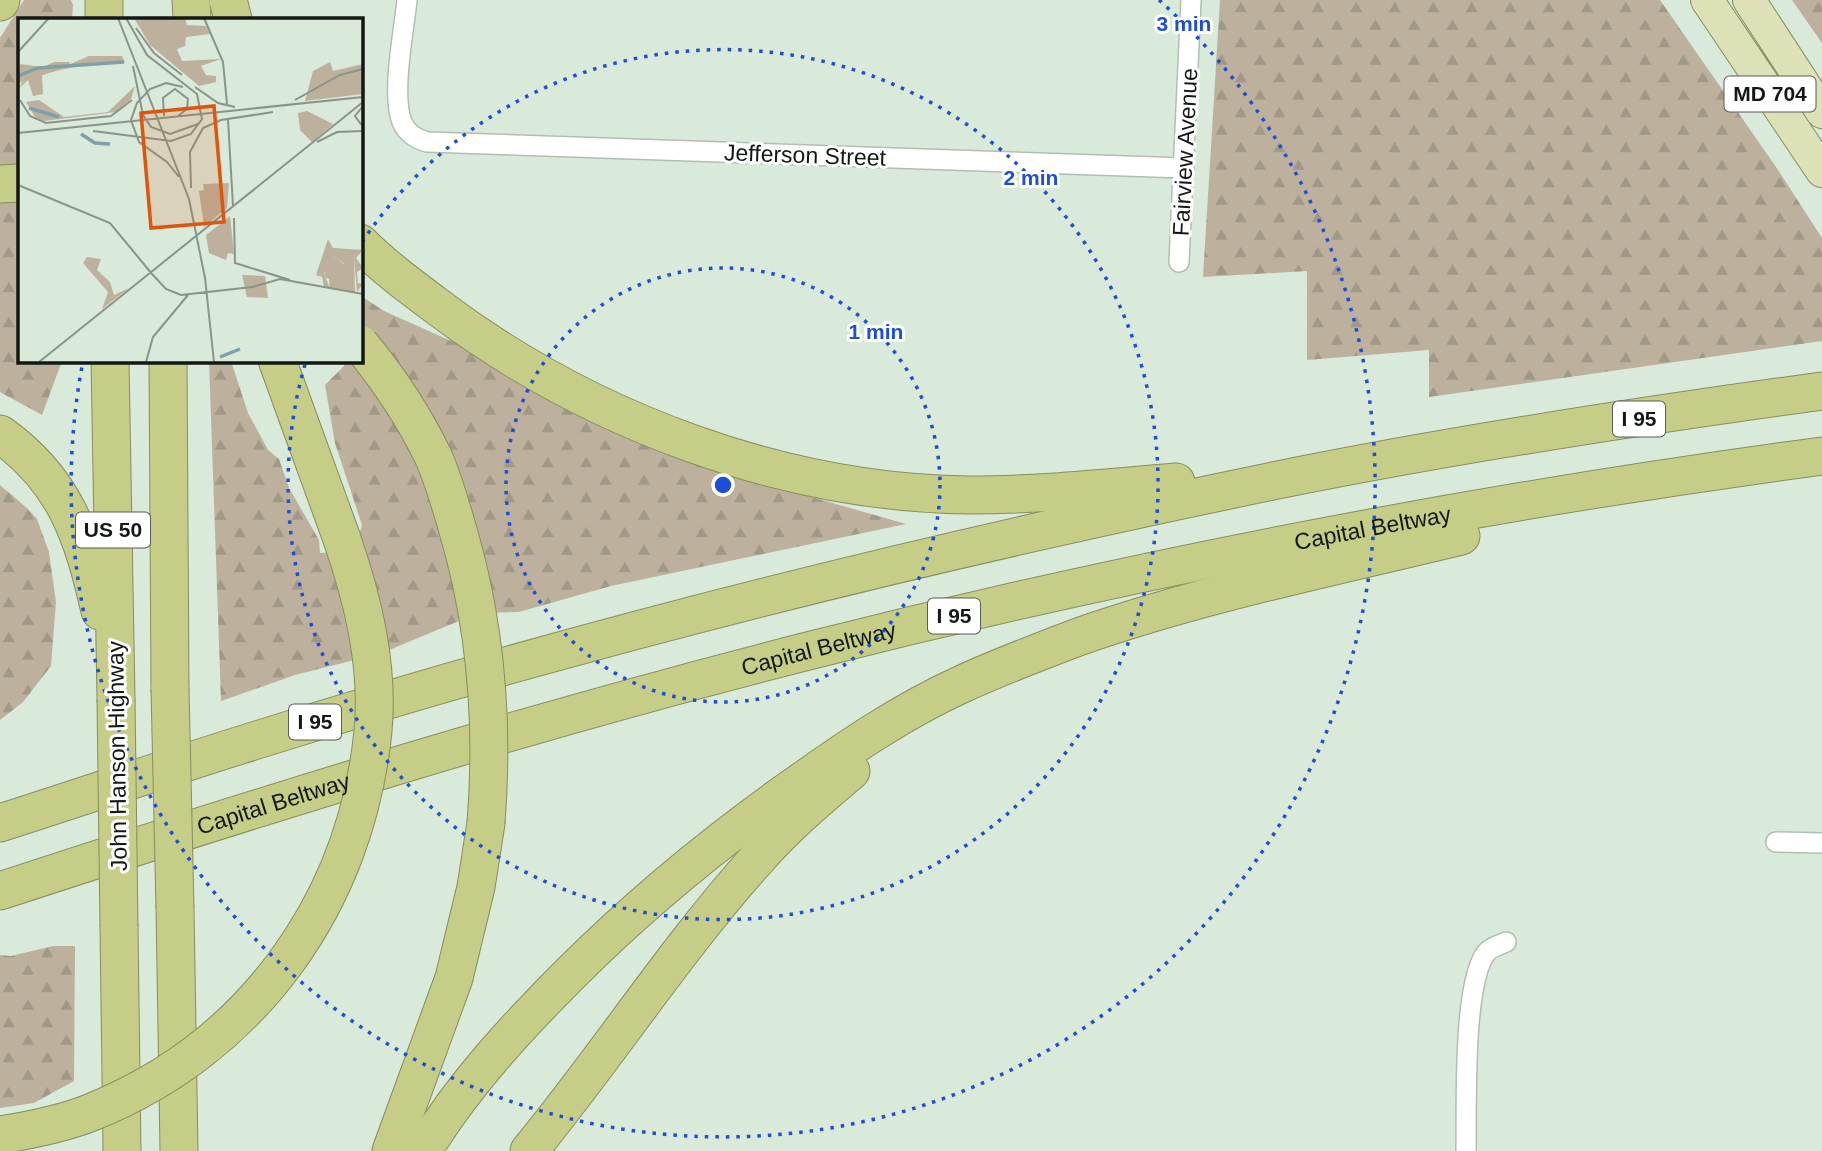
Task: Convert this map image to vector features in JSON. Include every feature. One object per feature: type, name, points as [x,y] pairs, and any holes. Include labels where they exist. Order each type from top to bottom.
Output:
[{"type":"highway","points":[[104,0],[104,18]]},
{"type":"highway","points":[[166,0],[166,18]]},
{"type":"highway","points":[[191,0],[192,18]]},
{"type":"highway","points":[[228,0],[233,18]]},
{"type":"highway","points":[[0,184],[18,183]]},
{"type":"highway","points":[[362,245],[405,282],[461,324],[573,393],[687,443],[790,471],[856,484],[969,495],[1099,489],[1177,482],[1278,480]]},
{"type":"highway","points":[[362,347],[408,409],[434,458],[463,548],[482,633],[490,773],[486,823],[476,887],[454,978],[391,1151]]},
{"type":"highway","name":"John Hanson Highway","points":[[110,362],[122,1151]]},
{"type":"highway","name":"US 50","points":[[168,362],[170,689],[179,1151]]},
{"type":"highway","points":[[0,1135],[37,1129],[91,1112],[137,1091],[187,1062],[234,1022],[280,971],[315,918],[346,856],[364,792],[373,729],[372,668],[366,620],[342,539],[277,362]]},
{"type":"highway","name":"I 95","points":[[0,823],[394,699],[659,625],[976,547],[1278,480],[1455,447],[1822,391]]},
{"type":"highway","points":[[0,434],[38,466],[59,493],[72,520],[92,576],[106,635],[116,699]]},
{"type":"highway","name":"Capital Beltway","points":[[0,891],[288,798],[549,721],[844,643],[1199,561],[1609,487],[1822,456]]},
{"type":"highway","points":[[423,1151],[495,1053],[618,926],[687,865],[834,758],[897,719],[959,686],[1080,637],[1169,608],[1520,521],[1779,462]]},
{"type":"highway","points":[[529,1151],[713,912],[759,857],[801,814],[850,772],[909,730],[965,697],[1080,637]]},
{"type":"highway","points":[[0,805],[104,789]]},
{"type":"main road","name":"MD 704","points":[[1750,1],[1822,112]]},
{"type":"main road","name":"MD 704","points":[[1709,6],[1822,171]]},
{"type":"street","name":"Jefferson Street","points":[[407,0],[399,106],[402,122],[407,129],[415,137],[427,142],[1184,168]]},
{"type":"street","name":"Fairview Avenue","points":[[1179,262],[1191,0]]},
{"type":"street","points":[[1776,842],[1822,843]]},
{"type":"street","points":[[1466,1151],[1468,1026],[1472,995],[1487,951],[1506,942]]},
{"type":"green space","points":[[24,0],[71,0],[72,18],[18,18],[18,362],[62,362],[42,415],[0,392],[0,38]]},
{"type":"green space","points":[[1220,0],[1660,0],[1822,238],[1822,341],[1429,397],[1429,350],[1307,360],[1307,271],[1203,277]]},
{"type":"green space","points":[[1792,0],[1822,0],[1822,43]]},
{"type":"green space","points":[[362,297],[384,311],[478,353],[717,470],[906,524],[611,586],[519,612],[478,613],[382,653],[295,675],[221,701],[209,362],[231,362],[248,413],[268,450],[279,459],[289,488],[319,540],[320,553],[335,552],[358,539],[362,525],[335,443],[325,385],[344,366],[344,362],[362,362]]},
{"type":"green space","points":[[0,485],[37,519],[49,552],[56,602],[51,666],[23,702],[0,720]]},
{"type":"green space","points":[[53,946],[75,946],[74,1081],[34,1103],[0,1108],[0,955],[11,956]]}]
